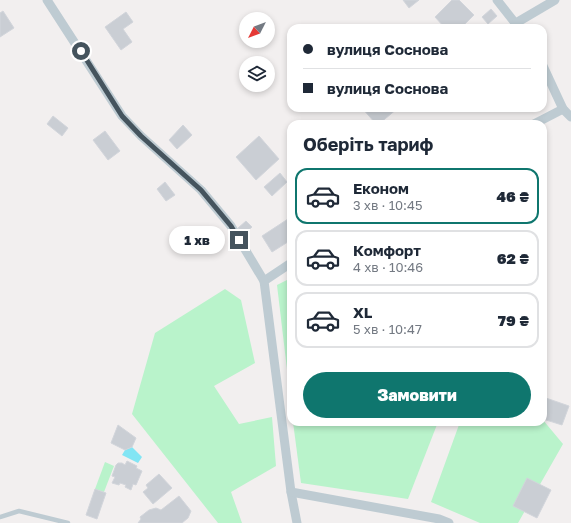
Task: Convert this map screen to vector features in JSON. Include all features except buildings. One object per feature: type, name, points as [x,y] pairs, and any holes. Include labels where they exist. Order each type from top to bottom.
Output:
[{"type":"street","points":[[47,0],[122,116],[141,136],[201,190],[231,226],[264,281],[291,492],[298,523]]},
{"type":"street","points":[[497,0],[516,24]]},
{"type":"street","points":[[521,24],[555,0]]},
{"type":"street","points":[[547,75],[563,109],[571,117]]},
{"type":"street","points":[[542,120],[563,109]]},
{"type":"street","points":[[264,281],[287,266]]},
{"type":"street","points":[[291,492],[439,518],[449,523]]},
{"type":"lane","points":[[0,517],[19,511],[68,523]]},
{"type":"green space","points":[[287,280],[287,369],[277,285]]},
{"type":"green space","points":[[225,289],[241,300],[255,363],[214,386],[239,424],[272,417],[276,466],[231,492],[242,523],[218,523],[132,414],[155,333]]},
{"type":"green space","points":[[547,425],[563,444],[518,523],[480,523],[431,502],[459,426]]},
{"type":"green space","points":[[294,426],[436,426],[408,499],[301,483]]},
{"type":"green space","points":[[105,462],[114,466],[104,492],[95,489]]},
{"type":"water","points":[[132,447],[142,457],[138,463],[122,455],[125,450]]},
{"type":"route","points":[[81,51],[122,116],[141,136],[201,190],[231,226],[239,240]]}]
